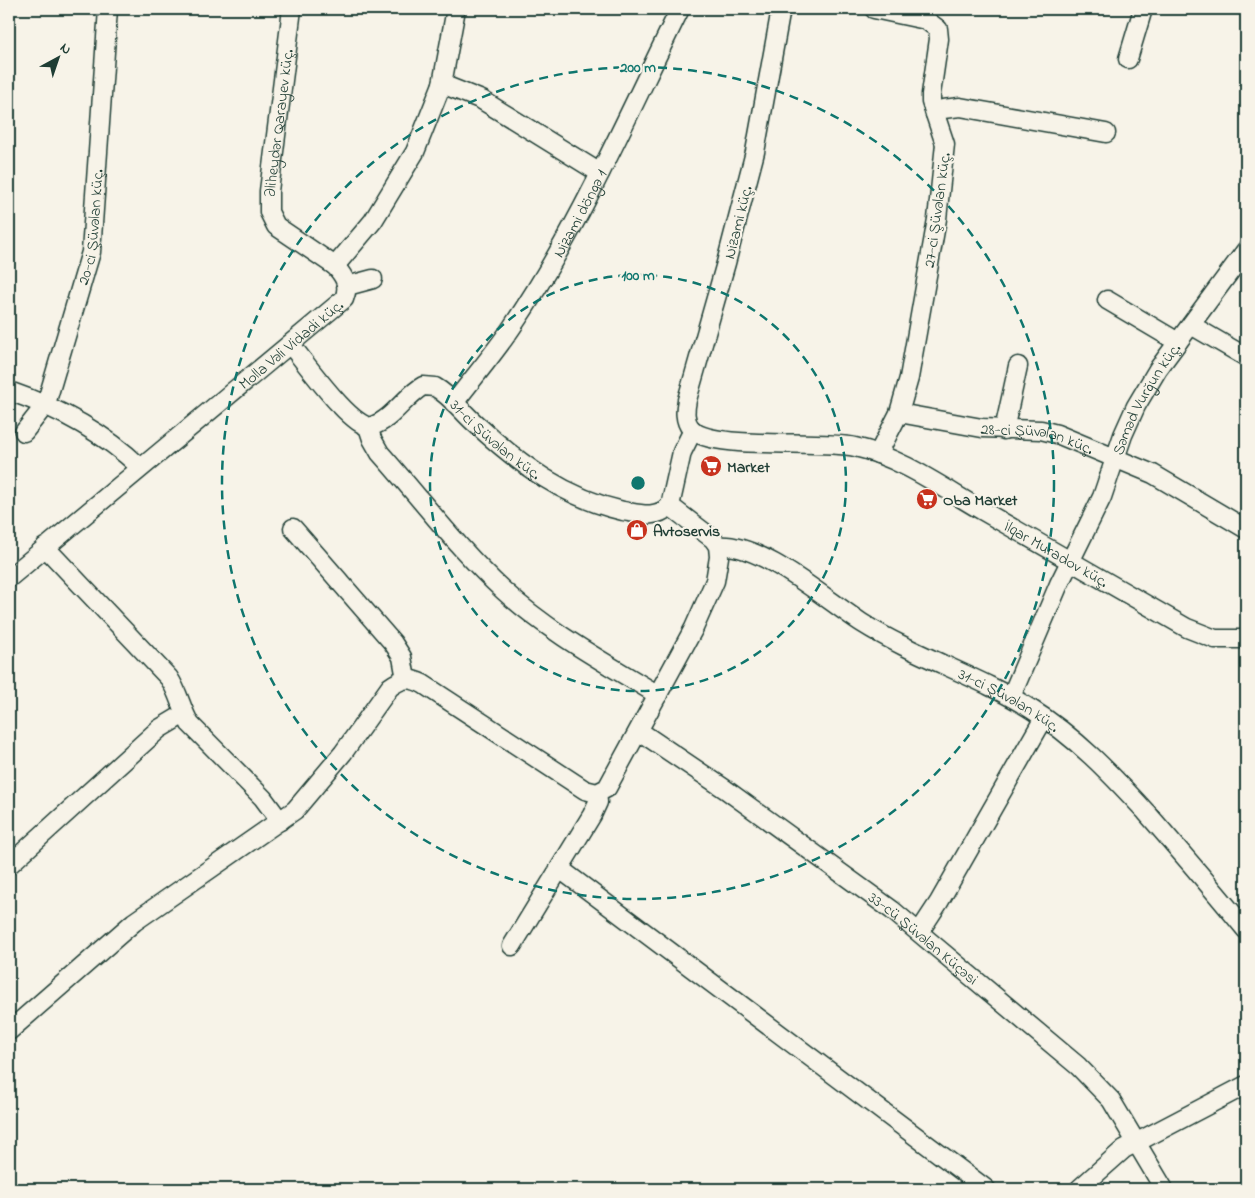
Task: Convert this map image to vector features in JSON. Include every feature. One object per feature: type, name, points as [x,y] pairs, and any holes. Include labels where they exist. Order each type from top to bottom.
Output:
[{"type":"street","name":"20-ci Şüvəlan küç.","points":[[24,432],[46,404],[91,252],[108,9]]},
{"type":"street","name":"Əliheydər Qarayev küç.","points":[[292,9],[268,205],[271,218],[276,226],[335,266]]},
{"type":"street","points":[[335,266],[367,229],[404,171],[429,120],[442,84],[456,9]]},
{"type":"street","name":"Nizami döngə 1","points":[[454,403],[513,326],[556,255],[600,173],[680,9]]},
{"type":"street","name":"Nizami küç.","points":[[692,430],[686,417],[687,400],[755,152],[781,9]]},
{"type":"street","name":"27-ci Şüvəlan küç.","points":[[874,9],[926,20],[938,29],[939,38],[931,94],[935,114],[945,144],[937,219],[912,362],[899,413],[878,454]]},
{"type":"street","points":[[1128,59],[1143,9]]},
{"type":"street","points":[[442,84],[482,100],[600,173]]},
{"type":"street","points":[[935,114],[952,106],[1106,133]]},
{"type":"street","name":"Səməd Vurğun küç.","points":[[1011,697],[1069,561],[1102,497],[1115,457],[1136,406],[1178,342],[1246,250]]},
{"type":"street","name":"Molla Vəli Vidadi küç.","points":[[9,578],[140,467],[339,305],[346,293],[347,286],[342,273],[335,266]]},
{"type":"street","points":[[347,286],[373,279]]},
{"type":"street","points":[[1107,300],[1178,342]]},
{"type":"street","points":[[1190,325],[1246,358]]},
{"type":"street","points":[[290,344],[348,413],[358,423],[368,427],[380,453],[504,592],[567,638],[658,695]]},
{"type":"street","points":[[1004,430],[1018,366]]},
{"type":"street","name":"31-ci Şüvəlan küç.","points":[[368,427],[379,423],[423,386],[435,387],[500,446],[527,467],[567,492],[602,506],[637,514],[656,514],[670,506]]},
{"type":"street","points":[[9,391],[46,404],[103,436],[140,467]]},
{"type":"street","name":"28-ci Şüvəlan küç.","points":[[899,413],[951,424],[1004,430],[1049,432],[1115,457],[1177,486],[1246,529]]},
{"type":"street","points":[[9,1031],[134,922],[295,810],[319,784],[390,687],[406,678],[415,680],[428,687],[579,787],[597,793],[607,788],[612,782],[694,628],[715,581],[718,567],[718,546],[709,534],[670,506],[682,452],[692,430]]},
{"type":"street","name":"İlqar Muradov küç.","points":[[692,430],[704,436],[727,442],[836,444],[878,454],[925,478],[1202,635],[1226,641],[1246,639]]},
{"type":"street","points":[[293,528],[393,643],[402,657],[406,678]]},
{"type":"street","name":"31-ci Şüvəlan küç.","points":[[718,546],[729,545],[740,548],[790,573],[821,592],[853,617],[889,638],[1011,697],[1065,732],[1105,767],[1195,867],[1246,930]]},
{"type":"street","points":[[45,547],[169,678],[177,690],[184,714],[199,735],[263,798],[280,821]]},
{"type":"street","points":[[9,865],[159,729],[184,714]]},
{"type":"street","points":[[920,931],[939,902],[1044,718]]},
{"type":"street","name":"33-cü Şüvəlan Küçəsi","points":[[639,731],[806,847],[920,931],[1099,1087],[1119,1112],[1164,1189]]},
{"type":"street","points":[[512,946],[592,815],[598,802],[597,793]]},
{"type":"street","points":[[560,869],[986,1189]]},
{"type":"street","points":[[1079,1189],[1113,1157],[1136,1142],[1246,1085]]},
{"type":"place","name":"Market","points":[[711,466]]},
{"type":"place","name":"Oba Market","points":[[927,499]]},
{"type":"place","name":"Avtoservis","points":[[637,530]]}]
